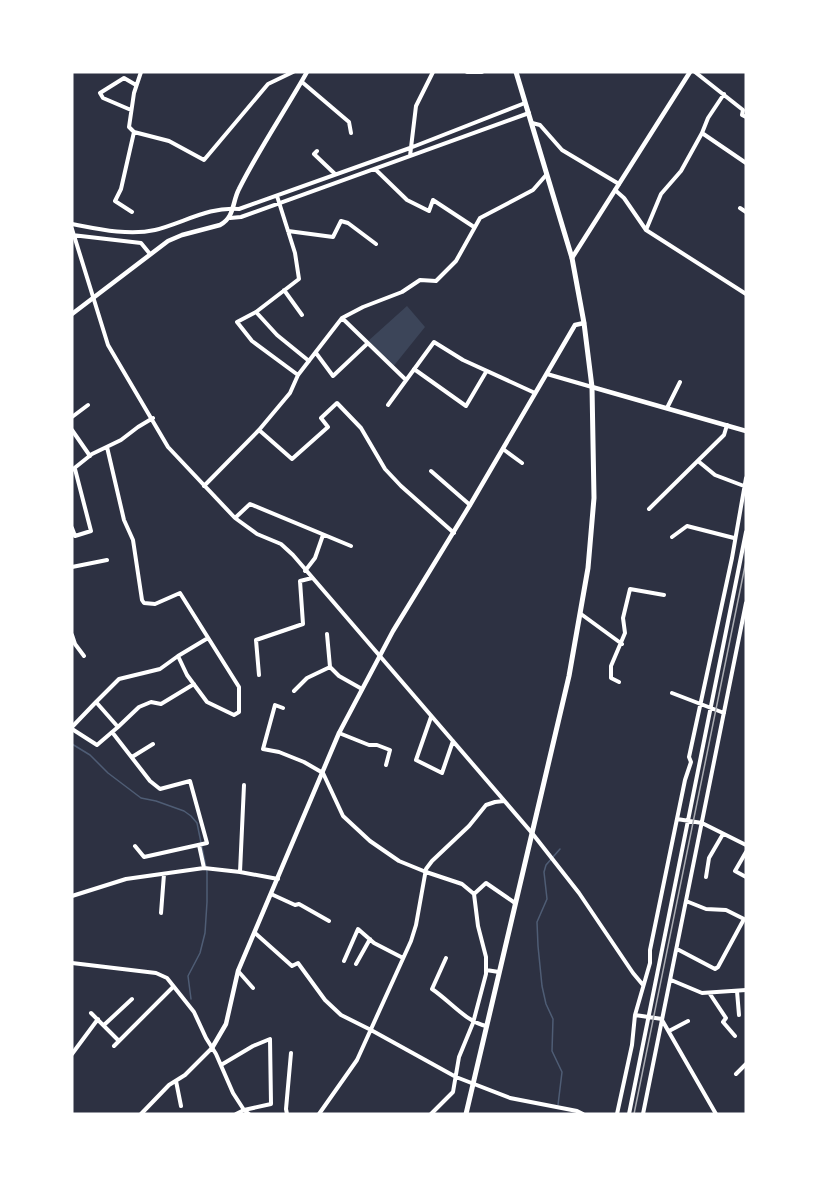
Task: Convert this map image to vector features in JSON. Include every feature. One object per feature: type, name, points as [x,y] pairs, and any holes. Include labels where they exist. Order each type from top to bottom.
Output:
[{"type":"main road","points":[[466,1114],[569,676],[588,568],[594,498],[592,387],[584,323],[572,258],[516,72]]},
{"type":"street","points":[[141,72],[136,85],[129,127],[134,132],[169,141],[204,160],[268,84],[294,72]]},
{"type":"street","points":[[230,218],[237,192],[308,72]]},
{"type":"street","points":[[410,156],[416,106],[433,72]]},
{"type":"street","points":[[467,72],[482,72]]},
{"type":"street","points":[[572,258],[690,72]]},
{"type":"street","points":[[695,72],[743,110],[742,115],[746,117]]},
{"type":"street","points":[[131,110],[103,98],[100,93],[124,78],[136,85]]},
{"type":"street","points":[[302,82],[349,122],[351,133]]},
{"type":"street","points":[[646,230],[661,194],[681,171],[708,118],[724,94]]},
{"type":"street","points":[[525,103],[410,148],[239,209],[223,208],[154,230],[139,232],[72,226],[73,235],[113,354],[153,418],[168,447],[236,518],[257,534],[281,544],[381,656],[532,833],[579,893],[643,985]]},
{"type":"street","points":[[72,314],[150,254],[175,238],[220,225],[230,218],[241,217],[529,113]]},
{"type":"street","points":[[532,123],[540,125],[562,150],[619,184]]},
{"type":"street","points":[[132,212],[116,201],[121,189],[134,132]]},
{"type":"street","points":[[702,133],[746,163]]},
{"type":"street","points":[[317,151],[314,154],[336,174]]},
{"type":"street","points":[[375,169],[407,200],[429,211],[433,200],[474,227]]},
{"type":"street","points":[[204,486],[259,430],[290,393],[298,375],[342,318],[402,292],[420,280],[436,281],[456,261],[480,218],[533,190],[548,174]]},
{"type":"street","points":[[615,190],[624,198],[646,230],[746,294]]},
{"type":"street","points":[[277,196],[295,253],[299,279],[256,312],[237,322],[252,341],[298,375]]},
{"type":"street","points":[[740,208],[746,212]]},
{"type":"street","points":[[288,231],[333,237],[341,221],[348,223],[376,244]]},
{"type":"street","points":[[73,235],[141,243],[150,254]]},
{"type":"street","points":[[284,290],[302,315]]},
{"type":"street","points":[[256,312],[277,335],[309,361]]},
{"type":"street","points":[[342,318],[406,380]]},
{"type":"street","points":[[141,1114],[169,1085],[212,1048],[225,1024],[238,971],[339,733],[393,631],[454,533],[575,325],[584,323]]},
{"type":"street","points":[[388,405],[434,342],[486,372],[535,393]]},
{"type":"street","points":[[316,353],[333,376],[368,343]]},
{"type":"street","points":[[414,369],[466,406],[486,372]]},
{"type":"street","points":[[546,374],[746,431]]},
{"type":"street","points":[[667,408],[680,382]]},
{"type":"street","points":[[259,430],[292,459],[328,427],[321,418],[337,404],[361,428],[385,469],[454,533]]},
{"type":"street","points":[[72,417],[88,405]]},
{"type":"street","points":[[72,528],[75,536],[91,531],[74,470],[90,456],[153,418]]},
{"type":"street","points":[[649,509],[724,435],[727,425]]},
{"type":"street","points":[[72,429],[90,456]]},
{"type":"street","points":[[107,447],[124,520],[133,540],[142,600],[144,603],[155,604],[180,593],[239,687],[239,712],[234,715],[207,702],[187,675],[178,656]]},
{"type":"street","points":[[503,449],[522,463]]},
{"type":"street","points":[[698,461],[715,475],[744,486]]},
{"type":"street","points":[[431,471],[470,506]]},
{"type":"street","points":[[618,1114],[632,1045],[635,1015],[650,963],[650,950],[691,762],[689,757],[746,478]]},
{"type":"street","points":[[236,518],[250,504],[351,546]]},
{"type":"street","points":[[672,537],[687,526],[734,538]]},
{"type":"street","points":[[628,1114],[746,531]]},
{"type":"street","points":[[305,571],[315,558],[323,535]]},
{"type":"street","points":[[72,567],[107,560]]},
{"type":"street","points":[[259,675],[256,640],[303,624],[300,581],[312,578]]},
{"type":"street","points":[[619,682],[611,678],[611,666],[625,633],[624,618],[630,589],[664,595]]},
{"type":"street","points":[[643,1114],[746,603]]},
{"type":"street","points":[[581,614],[622,644]]},
{"type":"street","points":[[327,634],[330,667],[339,676],[362,689]]},
{"type":"street","points":[[72,635],[75,644],[84,656]]},
{"type":"street","points":[[194,684],[170,701],[161,704],[151,702],[139,707],[97,745],[72,728],[120,679],[160,669],[208,638]]},
{"type":"street","points":[[294,691],[307,678],[330,667]]},
{"type":"street","points":[[672,693],[724,713]]},
{"type":"street","points":[[96,702],[118,727]]},
{"type":"street","points":[[283,708],[275,705],[263,749],[279,752],[323,773],[348,823],[399,861],[426,873],[462,884],[474,894],[478,926],[486,957],[486,970],[473,1023],[465,1048],[459,1058],[453,1092],[431,1114]]},
{"type":"street","points":[[431,717],[416,760],[441,773],[453,741]]},
{"type":"street","points":[[112,732],[150,781],[160,789],[190,781],[207,843],[144,857],[135,846]]},
{"type":"street","points":[[339,733],[369,745],[377,745],[390,750],[386,765]]},
{"type":"street","points":[[132,757],[153,744]]},
{"type":"street","points":[[240,872],[244,785]]},
{"type":"street","points":[[319,1114],[357,1060],[371,1030],[416,925],[426,873],[432,861],[469,826],[486,805],[505,801]]},
{"type":"street","points":[[677,819],[702,823],[746,845]]},
{"type":"street","points":[[706,877],[709,858],[723,834]]},
{"type":"street","points":[[199,845],[204,868]]},
{"type":"street","points":[[746,852],[735,871],[746,877]]},
{"type":"street","points":[[72,896],[126,879],[204,868],[278,879]]},
{"type":"street","points":[[161,913],[164,874]]},
{"type":"street","points":[[474,894],[486,883],[515,903]]},
{"type":"street","points":[[271,894],[295,905],[299,904],[329,921]]},
{"type":"street","points":[[677,949],[715,969],[745,919],[726,910],[706,909],[686,901]]},
{"type":"street","points":[[344,961],[358,929],[370,939],[403,958]]},
{"type":"street","points":[[255,933],[292,966],[298,963],[325,1000],[341,1015],[456,1077],[510,1098],[584,1114]]},
{"type":"street","points":[[356,964],[370,939]]},
{"type":"street","points":[[446,957],[432,989],[446,998],[473,1023],[486,1026]]},
{"type":"street","points":[[72,963],[156,973],[167,978],[194,1012],[233,1093],[249,1114]]},
{"type":"street","points":[[486,970],[499,972]]},
{"type":"street","points":[[238,971],[253,988]]},
{"type":"street","points":[[671,980],[695,992],[710,994],[745,990],[746,984]]},
{"type":"street","points":[[114,1046],[173,987]]},
{"type":"street","points":[[737,991],[739,1015]]},
{"type":"street","points":[[710,994],[726,1017],[723,1022],[735,1036]]},
{"type":"street","points":[[122,999],[127,1003]]},
{"type":"street","points":[[104,1025],[132,999]]},
{"type":"street","points":[[91,1013],[119,1041]]},
{"type":"street","points":[[635,1015],[662,1019]]},
{"type":"street","points":[[72,1054],[98,1019]]},
{"type":"street","points":[[662,1019],[716,1114]]},
{"type":"street","points":[[669,1031],[688,1021]]},
{"type":"street","points":[[221,1065],[253,1046],[270,1040],[271,1104],[236,1114]]},
{"type":"street","points":[[287,1114],[291,1053]]},
{"type":"street","points":[[736,1074],[746,1064]]},
{"type":"street","points":[[176,1081],[181,1106]]},
{"type":"shaded area","points":[[407,306],[425,327],[392,368],[367,342]]},
{"type":"waterway","points":[[72,744],[90,755],[108,773],[141,798],[184,811],[197,823],[207,872],[207,902],[205,933],[200,953],[188,976],[191,999]]},
{"type":"waterway","points":[[558,1105],[562,1072],[552,1051],[553,1019],[546,1004],[542,986],[537,922],[547,899],[544,872],[546,865],[560,849]]},
{"type":"railway","points":[[634,1114],[746,561]]}]
